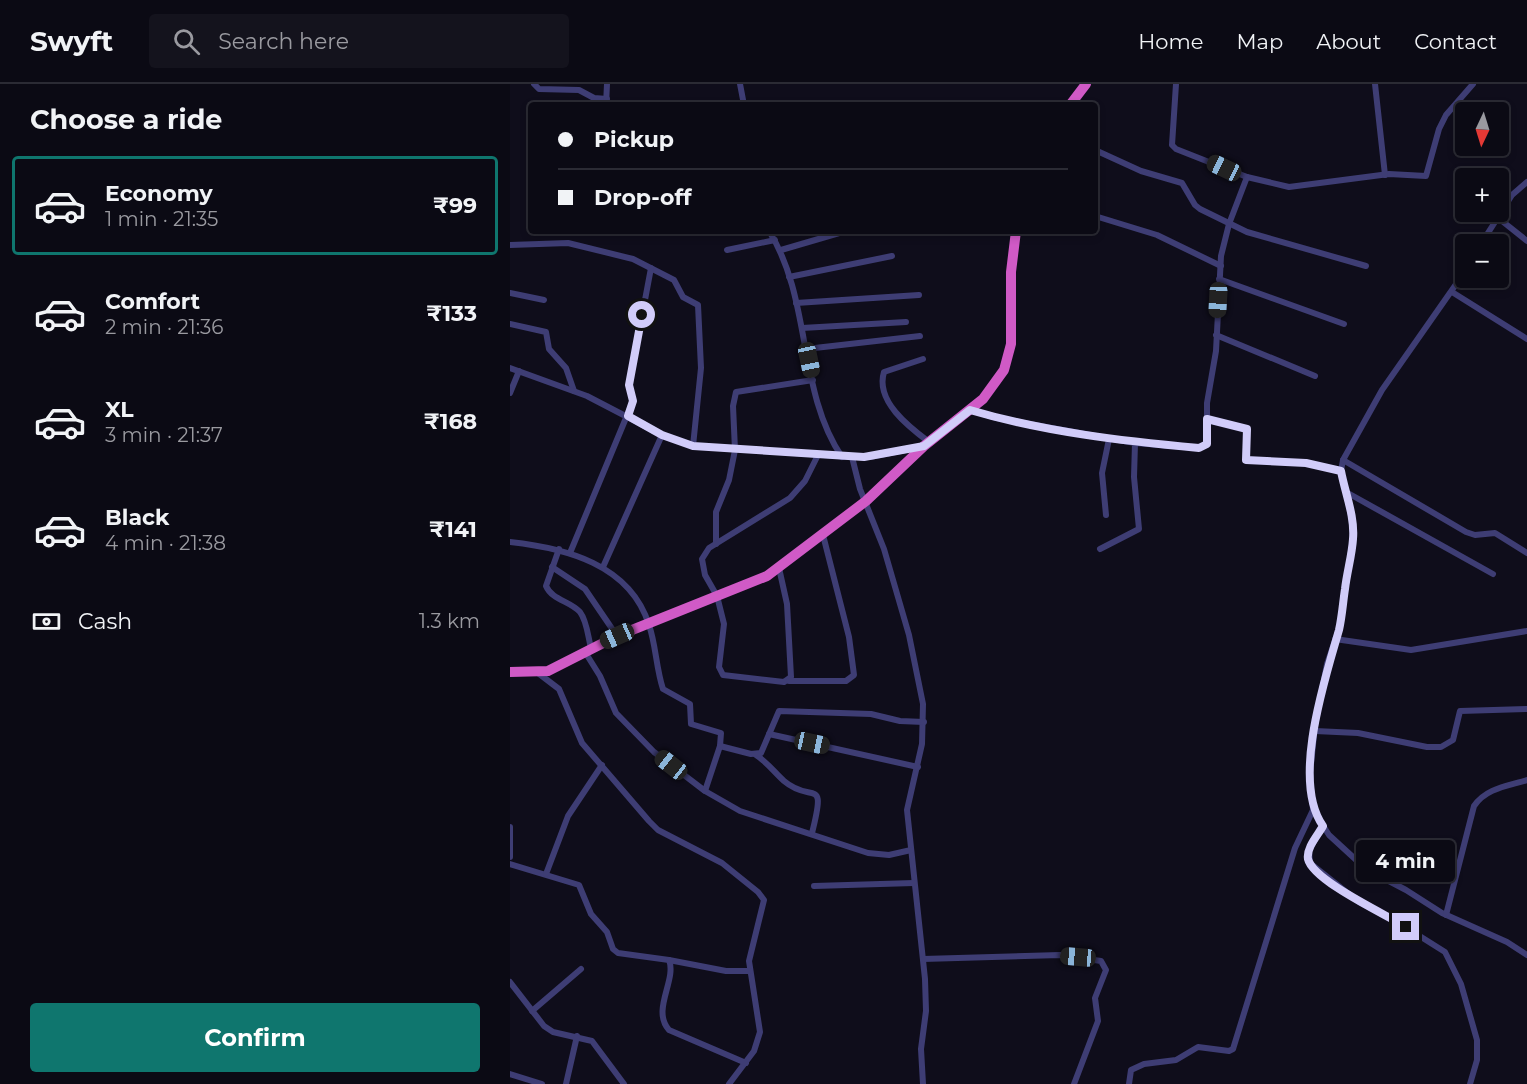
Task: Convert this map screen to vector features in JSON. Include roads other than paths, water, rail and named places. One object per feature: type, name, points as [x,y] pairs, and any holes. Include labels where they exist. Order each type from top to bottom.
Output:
[{"type":"highway","points":[[1072,102],[1086,84]]},
{"type":"highway","points":[[510,672],[538,673],[557,667],[617,636],[717,596],[779,568],[866,501],[926,444],[970,410],[991,390],[1009,357],[1012,264],[1016,234]]},
{"type":"street","points":[[534,84],[539,89],[579,90],[607,102],[607,84]]},
{"type":"street","points":[[740,84],[743,102]]},
{"type":"street","points":[[1176,84],[1172,145],[1176,149],[1247,177],[1299,188],[1385,175],[1426,176],[1438,129],[1446,115],[1473,84]]},
{"type":"street","points":[[1375,84],[1385,175]]},
{"type":"street","points":[[1098,151],[1141,171],[1182,183],[1195,205],[1229,224],[1258,236],[1366,266]]},
{"type":"street","points":[[970,410],[997,418],[1109,439],[1204,447],[1208,440],[1207,419],[1221,266],[1229,224],[1247,177]]},
{"type":"street","points":[[1509,199],[1527,182]]},
{"type":"street","points":[[1098,217],[1126,227],[1148,231],[1221,266]]},
{"type":"street","points":[[1503,222],[1527,241]]},
{"type":"street","points":[[771,234],[781,250],[789,277],[823,426],[842,457]]},
{"type":"street","points":[[781,250],[836,234]]},
{"type":"street","points":[[728,250],[775,240]]},
{"type":"street","points":[[510,245],[560,242],[588,246],[640,261],[674,280],[683,297],[698,305],[701,368],[693,446]]},
{"type":"street","points":[[789,277],[892,256]]},
{"type":"street","points":[[570,553],[628,416],[633,399],[629,385],[651,268]]},
{"type":"street","points":[[1219,279],[1344,324]]},
{"type":"street","points":[[1455,287],[1392,375],[1343,460],[1341,471],[1353,539],[1315,732],[1310,774],[1313,810],[1323,826],[1366,869],[1400,886],[1446,915],[1507,942],[1527,955]]},
{"type":"street","points":[[1452,292],[1527,339]]},
{"type":"street","points":[[510,293],[544,300]]},
{"type":"street","points":[[796,303],[919,295]]},
{"type":"street","points":[[802,328],[906,322]]},
{"type":"street","points":[[510,324],[546,332],[549,349],[566,368],[574,391]]},
{"type":"street","points":[[1216,335],[1315,376]]},
{"type":"street","points":[[806,349],[920,336]]},
{"type":"street","points":[[923,359],[889,369],[884,372],[882,378],[895,411],[926,444]]},
{"type":"street","points":[[510,368],[574,391],[662,435],[693,446],[870,457],[926,444]]},
{"type":"street","points":[[510,393],[519,371]]},
{"type":"street","points":[[716,544],[716,512],[729,480],[735,450],[733,406],[736,392],[813,380]]},
{"type":"street","points":[[1207,419],[1247,429],[1246,460],[1306,463],[1341,471]]},
{"type":"street","points":[[603,567],[662,435]]},
{"type":"street","points":[[1106,514],[1102,473],[1109,439]]},
{"type":"street","points":[[1100,549],[1139,529],[1134,477],[1135,442]]},
{"type":"street","points":[[818,455],[805,481],[790,498],[716,544],[705,554],[702,567],[717,596],[725,633],[720,672],[729,677],[789,681],[846,681],[854,675],[844,615],[822,535]]},
{"type":"street","points":[[852,457],[884,549],[909,635],[920,683],[924,722],[918,767],[907,810],[923,959],[926,1011],[921,1048],[923,1084]]},
{"type":"street","points":[[1343,460],[1466,532],[1475,535],[1494,533],[1527,553]]},
{"type":"street","points":[[1346,492],[1493,574]]},
{"type":"street","points":[[510,542],[559,549],[603,567],[633,596],[649,624],[663,689],[690,704],[691,724],[721,733],[720,746],[705,791]]},
{"type":"street","points":[[559,549],[547,582],[548,590],[582,615],[588,650],[616,713],[654,752],[705,791],[740,811],[879,855],[911,850]]},
{"type":"street","points":[[552,567],[585,589],[617,636]]},
{"type":"street","points":[[779,568],[787,611],[792,671],[789,681]]},
{"type":"street","points":[[1335,639],[1411,650],[1527,631]]},
{"type":"street","points":[[538,673],[559,689],[579,737],[636,809],[658,830],[722,863],[762,896],[763,908],[749,961],[760,1032],[754,1051],[729,1084]]},
{"type":"street","points":[[1315,732],[1358,733],[1427,747],[1441,747],[1453,740],[1460,711],[1527,709]]},
{"type":"street","points":[[756,755],[764,748],[776,714],[784,710],[871,714],[900,721],[924,722]]},
{"type":"street","points":[[769,734],[918,767]]},
{"type":"street","points":[[720,746],[756,755],[770,764],[783,780],[812,791],[820,802],[812,833]]},
{"type":"street","points":[[546,874],[568,816],[602,765]]},
{"type":"street","points":[[1446,915],[1474,806],[1490,791],[1527,780]]},
{"type":"street","points":[[1129,1084],[1131,1070],[1144,1064],[1176,1060],[1198,1047],[1229,1051],[1233,1049],[1294,849],[1313,810]]},
{"type":"street","points":[[1323,826],[1309,850],[1310,863],[1359,902],[1437,945],[1453,964],[1477,1040],[1478,1060],[1470,1084]]},
{"type":"street","points":[[510,827],[510,856]]},
{"type":"street","points":[[510,864],[579,885],[591,914],[607,932],[613,949],[618,952],[726,970],[750,971]]},
{"type":"street","points":[[814,886],[914,883]]},
{"type":"street","points":[[923,959],[1060,955],[1101,961],[1106,970],[1095,998],[1098,1021],[1074,1084]]},
{"type":"street","points":[[669,960],[671,968],[664,996],[665,1026],[669,1030],[746,1063]]},
{"type":"street","points":[[532,1011],[581,969]]},
{"type":"street","points":[[510,982],[548,1029],[592,1041],[622,1083]]},
{"type":"street","points":[[566,1084],[577,1036]]},
{"type":"street","points":[[510,1074],[542,1084]]}]
